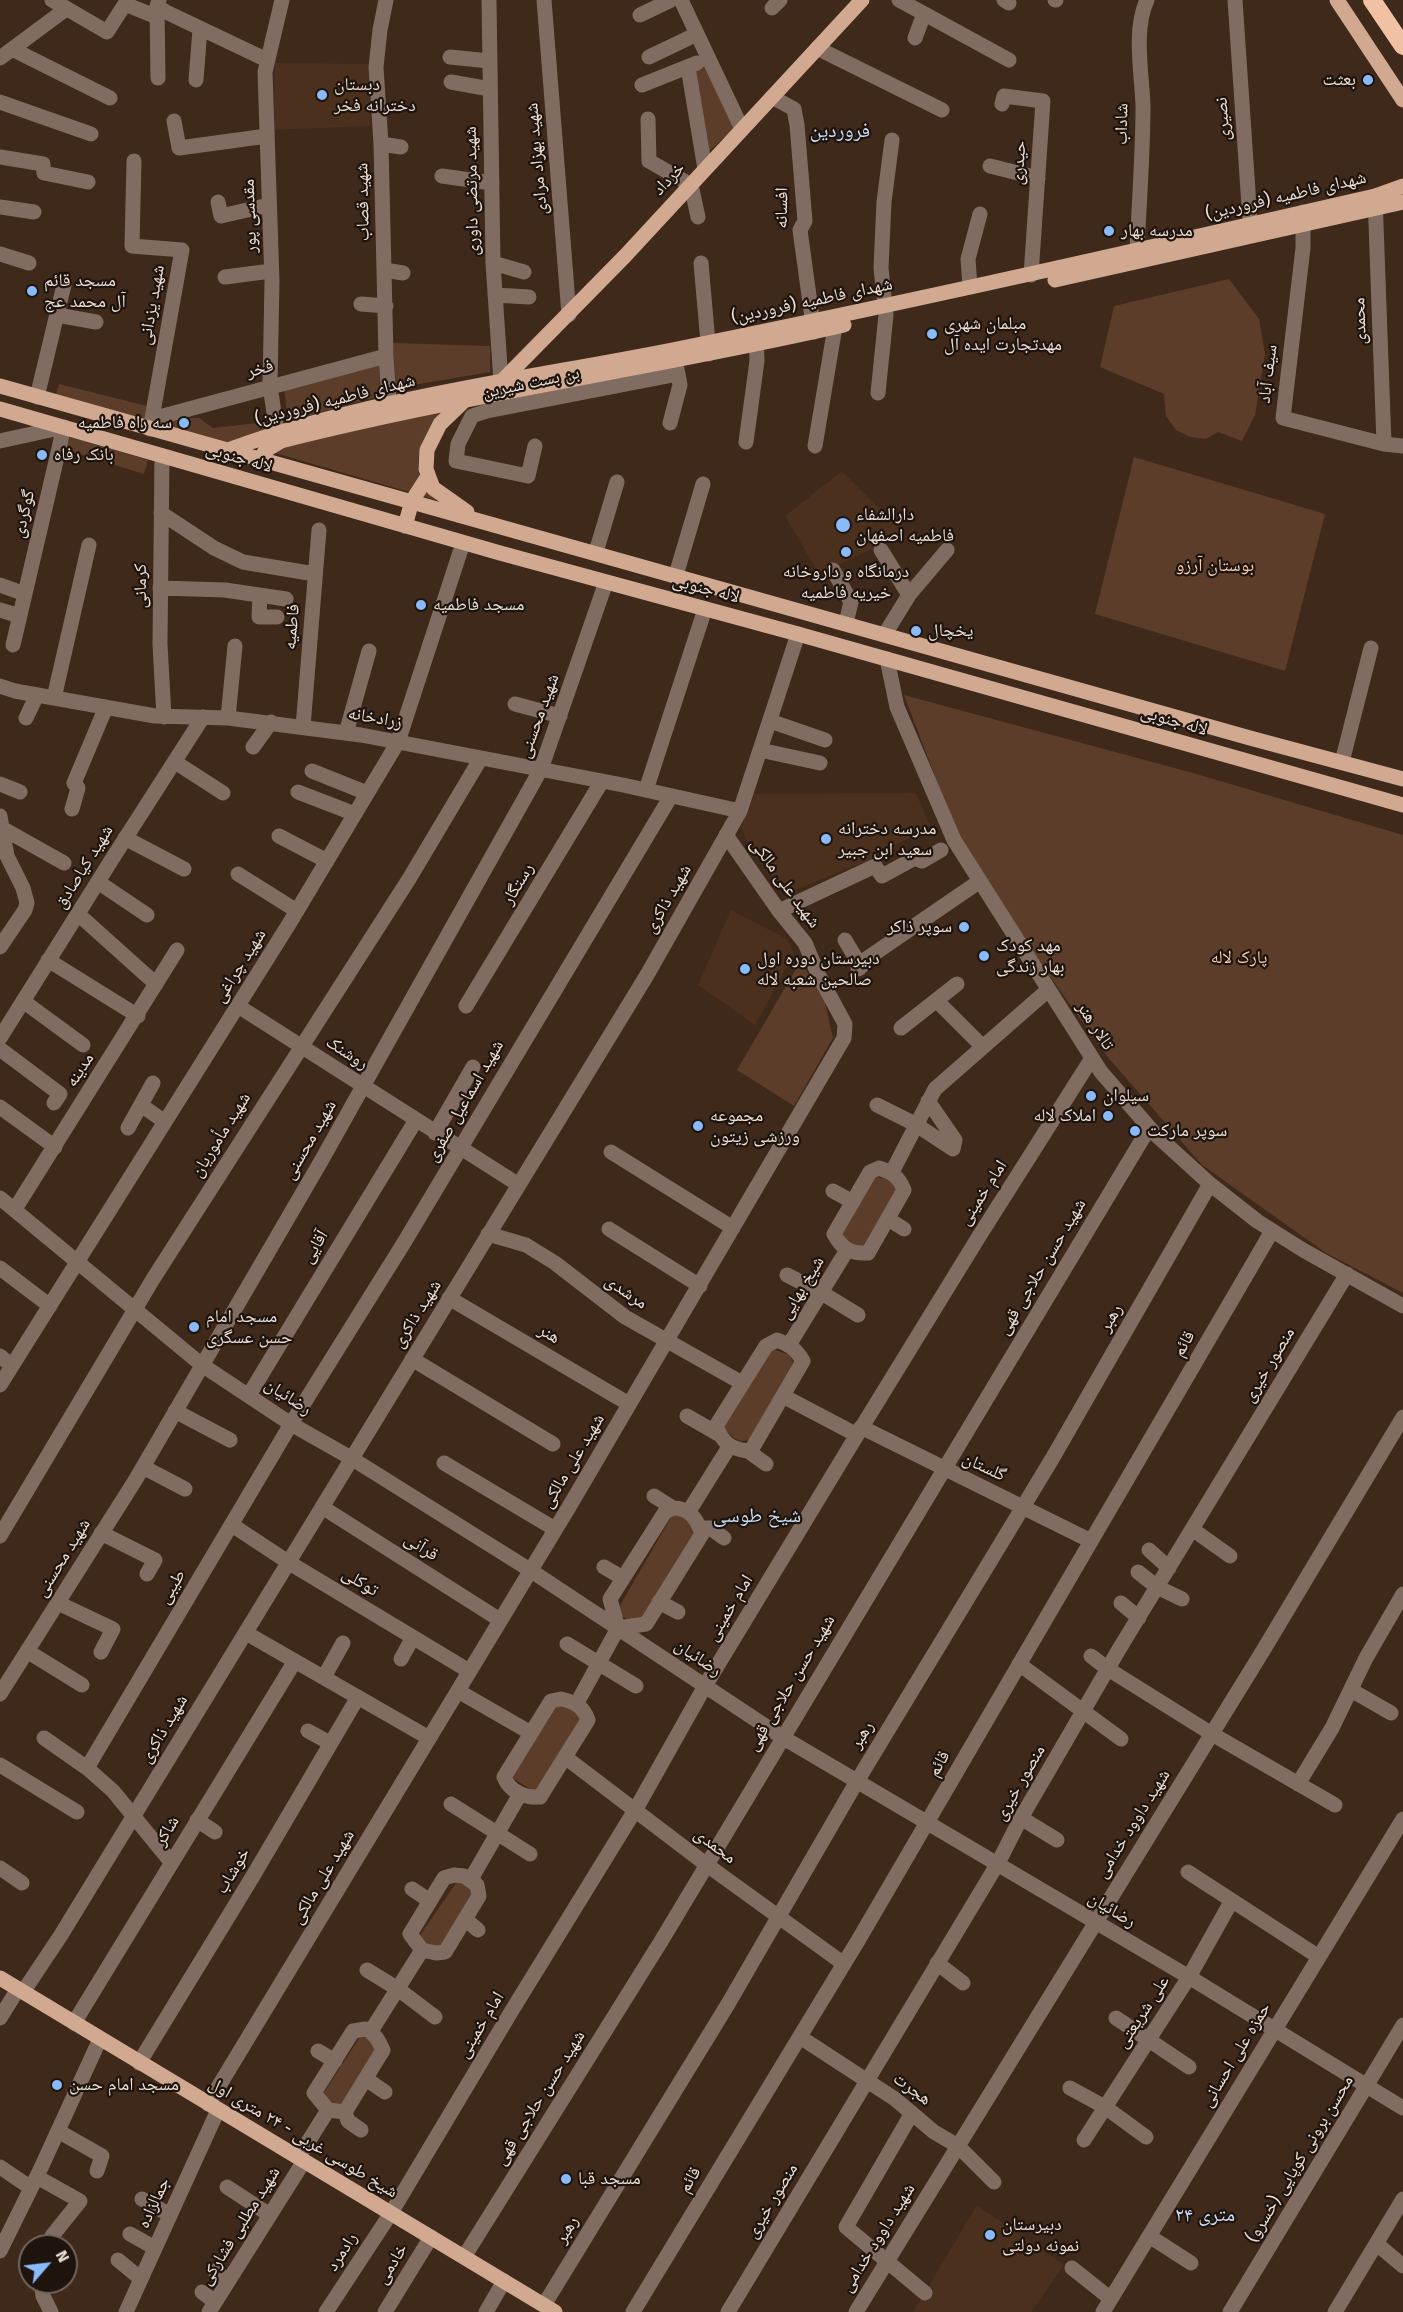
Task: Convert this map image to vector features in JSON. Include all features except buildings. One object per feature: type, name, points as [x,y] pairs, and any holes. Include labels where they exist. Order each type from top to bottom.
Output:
[{"type":"highway","points":[[1372,0],[1403,46]]},
{"type":"main road","name":"خرداد","points":[[501,382],[569,315],[862,0]]},
{"type":"main road","points":[[1337,0],[1403,100]]},
{"type":"main road","name":"شهدای فاطمیه (فروردین)","points":[[1375,202],[1403,186]]},
{"type":"main road","name":"شهدای فاطمیه (فروردین)","points":[[886,310],[1113,267],[1251,230],[1375,202],[1403,202]]},
{"type":"main road","name":"شهدای فاطمیه (فروردین)","points":[[260,459],[266,450],[281,441],[390,409],[465,400],[675,362],[708,348],[835,322],[1137,250],[1251,230]]},
{"type":"main road","name":"شهدای فاطمیه (فروردین)","points":[[228,450],[277,432],[390,409],[501,382],[675,362]]},
{"type":"main road","name":"لاله جنوبی","points":[[0,386],[1403,779]]},
{"type":"main road","points":[[465,400],[440,424],[427,450],[426,469],[433,488],[477,519]]},
{"type":"main road","name":"لاله جنوبی","points":[[0,409],[463,543],[798,634],[1403,805]]},
{"type":"main road","points":[[405,526],[412,501],[428,476]]},
{"type":"main road","points":[[992,689],[1012,687],[1131,722],[1139,716],[1135,705]]},
{"type":"main road","points":[[1167,739],[1163,734],[1164,728],[1172,724],[1300,759],[1310,754]]},
{"type":"main road","name":"شیخ طوسی غربی - ۲۴ متری اول","points":[[0,1978],[550,2309]]},
{"type":"street","points":[[52,0],[107,32],[125,4],[158,8],[267,60]]},
{"type":"street","name":"مقدسی پور","points":[[277,432],[270,386],[271,271],[265,72],[282,0]]},
{"type":"street","name":"شهید قصاب","points":[[386,0],[376,66],[381,144],[386,356],[390,409]]},
{"type":"street","name":"شهید مرتضی داوری","points":[[489,0],[493,263],[501,382]]},
{"type":"street","name":"شهید بهزاد مرادی","points":[[544,0],[569,315]]},
{"type":"street","points":[[640,15],[671,0]]},
{"type":"street","points":[[681,0],[742,129]]},
{"type":"street","points":[[899,0],[1009,60]]},
{"type":"street","name":"شاداب","points":[[1137,250],[1143,107],[1140,48],[1141,26],[1147,0]]},
{"type":"street","name":"نصیری","points":[[1235,0],[1251,230]]},
{"type":"street","points":[[158,8],[158,78]]},
{"type":"street","points":[[6,53],[66,9]]},
{"type":"street","points":[[915,38],[924,14]]},
{"type":"street","points":[[196,80],[200,28]]},
{"type":"street","points":[[649,57],[697,34]]},
{"type":"street","points":[[817,48],[942,110]]},
{"type":"street","points":[[6,53],[110,98]]},
{"type":"street","points":[[450,57],[489,61]]},
{"type":"street","points":[[642,85],[709,58]]},
{"type":"street","points":[[688,67],[705,169]]},
{"type":"street","points":[[451,82],[490,89]]},
{"type":"street","name":"حیدری","points":[[1002,104],[1004,96],[1043,101],[1031,275]]},
{"type":"street","name":"افسانه","points":[[772,97],[794,109],[797,125],[805,221],[800,230],[813,327]]},
{"type":"street","points":[[0,102],[91,134]]},
{"type":"street","points":[[648,119],[649,162],[691,185],[698,217]]},
{"type":"street","points":[[174,121],[179,148],[267,136]]},
{"type":"street","points":[[878,393],[886,310],[881,268],[884,202],[892,140]]},
{"type":"street","points":[[381,144],[401,147]]},
{"type":"street","points":[[0,157],[43,164],[44,173],[88,182]]},
{"type":"street","name":"شهید یزدانی","points":[[134,161],[132,246],[182,250],[150,429]]},
{"type":"street","points":[[990,166],[1038,178]]},
{"type":"street","points":[[442,176],[492,183]]},
{"type":"street","points":[[218,202],[221,216],[269,205]]},
{"type":"street","name":"محمدی","points":[[1375,202],[1384,444]]},
{"type":"street","points":[[0,207],[34,212]]},
{"type":"street","points":[[970,288],[968,259],[980,214]]},
{"type":"street","name":"سیف آباد","points":[[1303,218],[1303,248],[1283,418],[1384,444],[1403,446]]},
{"type":"street","points":[[0,254],[29,263]]},
{"type":"street","points":[[493,263],[524,272]]},
{"type":"street","points":[[700,263],[708,348]]},
{"type":"street","points":[[384,270],[403,273]]},
{"type":"street","points":[[225,277],[271,271]]},
{"type":"street","points":[[37,397],[64,285]]},
{"type":"street","points":[[495,295],[529,297]]},
{"type":"street","points":[[361,304],[386,306]]},
{"type":"street","points":[[57,315],[96,322]]},
{"type":"street","points":[[815,446],[835,322]]},
{"type":"street","points":[[746,442],[757,361],[756,339]]},
{"type":"street","name":"فخر","points":[[150,429],[163,416],[386,356]]},
{"type":"street","points":[[670,423],[680,385],[675,362]]},
{"type":"street","name":"بن بست شیرین","points":[[535,446],[528,476],[456,460],[458,444],[472,416],[675,362]]},
{"type":"street","points":[[0,441],[64,427]]},
{"type":"street","name":"گوگردی","points":[[13,645],[64,427]]},
{"type":"street","name":"کرمانی","points":[[162,456],[160,644],[164,717]]},
{"type":"street","points":[[596,552],[617,482]]},
{"type":"street","points":[[676,575],[703,484]]},
{"type":"street","points":[[161,513],[214,548],[243,562],[315,574]]},
{"type":"street","name":"فاطمیه","points":[[303,727],[319,530]]},
{"type":"street","name":"شهید چراغی","points":[[0,1385],[6,1361],[50,1306],[78,1262],[297,911],[398,742],[463,543]]},
{"type":"street","points":[[54,698],[89,545]]},
{"type":"street","points":[[881,550],[909,595]]},
{"type":"street","points":[[885,634],[909,595],[947,550]]},
{"type":"street","points":[[833,570],[851,602],[846,623]]},
{"type":"street","name":"شهید محسنی","points":[[0,1694],[143,1467],[363,1086],[541,770],[606,582]]},
{"type":"street","points":[[0,585],[25,594]]},
{"type":"street","points":[[160,588],[225,590],[286,599]]},
{"type":"street","points":[[260,595],[259,616],[277,617]]},
{"type":"street","points":[[646,790],[705,609]]},
{"type":"street","points":[[0,610],[20,616]]},
{"type":"street","name":"شهید ذاکری","points":[[0,2018],[61,1935],[647,975],[740,811],[798,634]]},
{"type":"street","points":[[228,718],[235,646]]},
{"type":"street","points":[[1342,762],[1371,648]]},
{"type":"street","points":[[346,733],[369,651]]},
{"type":"street","name":"تالار هنر","points":[[887,659],[897,707],[912,747],[954,840],[1101,1072],[1149,1128],[1210,1184],[1272,1231],[1403,1306]]},
{"type":"street","name":"زرادخانه","points":[[2,692],[37,695],[164,717],[228,718],[346,733],[602,781],[740,811]]},
{"type":"street","points":[[26,718],[37,695]]},
{"type":"street","points":[[515,704],[560,716]]},
{"type":"street","points":[[72,809],[78,788],[74,783],[106,707]]},
{"type":"street","name":"شهید کیاصادق","points":[[0,1038],[203,717]]},
{"type":"street","points":[[770,721],[825,740]]},
{"type":"street","points":[[253,747],[271,722]]},
{"type":"street","points":[[760,750],[820,763]]},
{"type":"street","name":"شهید مأموریان","points":[[0,1536],[136,1309],[409,879],[481,758]]},
{"type":"street","points":[[175,762],[222,793]]},
{"type":"street","points":[[312,771],[367,794]]},
{"type":"street","name":"رستگار","points":[[466,1006],[602,781]]},
{"type":"street","points":[[0,784],[20,792]]},
{"type":"street","points":[[298,792],[355,813]]},
{"type":"street","name":"شهید اسماعیل صفری","points":[[291,1424],[405,1241],[671,796]]},
{"type":"street","points":[[1,831],[64,864]]},
{"type":"street","points":[[0,947],[25,910],[27,903],[23,888],[7,856],[1,831]]},
{"type":"street","name":"شهید علی مالکی","points":[[213,2107],[429,1738],[734,1228],[844,1038],[845,1024],[818,974],[805,943],[779,911],[726,835]]},
{"type":"street","points":[[279,836],[327,861]]},
{"type":"street","points":[[125,838],[184,869]]},
{"type":"street","points":[[779,911],[875,866],[882,876],[915,858],[922,861],[941,850]]},
{"type":"street","points":[[238,874],[297,911]]},
{"type":"street","points":[[845,940],[857,968],[980,881]]},
{"type":"street","points":[[98,882],[147,915]]},
{"type":"street","points":[[78,914],[156,984]]},
{"type":"street","name":"مدینه","points":[[15,1209],[138,1016],[177,950]]},
{"type":"street","points":[[48,960],[138,1016]]},
{"type":"street","points":[[901,1028],[957,984]]},
{"type":"street","points":[[847,1250],[839,1244],[834,1234],[870,1172],[879,1168],[892,1172],[935,1089],[1048,990]]},
{"type":"street","points":[[24,1000],[83,1045]]},
{"type":"street","points":[[937,1001],[983,1047]]},
{"type":"street","name":"روشنک","points":[[238,1006],[519,1185]]},
{"type":"street","points":[[0,1049],[60,1094],[54,1103]]},
{"type":"street","name":"امام خمینی","points":[[391,2213],[635,1810],[705,1686],[859,1431],[1092,1058]]},
{"type":"street","points":[[435,1133],[473,1067]]},
{"type":"street","points":[[128,1128],[153,1083]]},
{"type":"street","points":[[877,1105],[915,1124],[953,1149],[955,1140],[928,1101]]},
{"type":"street","points":[[141,1105],[165,1122]]},
{"type":"street","points":[[0,1107],[55,1147]]},
{"type":"street","name":"آقایی","points":[[249,1395],[416,1120]]},
{"type":"street","name":"شهید حسن حلاجی قهی","points":[[464,2257],[660,1943],[1149,1128]]},
{"type":"street","points":[[611,1152],[734,1228]]},
{"type":"street","name":"شیخ بهایی","points":[[748,1451],[753,1447],[803,1361],[798,1352],[789,1345],[847,1250],[856,1254],[868,1253],[904,1190],[892,1172]]},
{"type":"street","name":"رهبر","points":[[550,2309],[856,1783],[1023,1507],[1210,1184]]},
{"type":"street","points":[[832,1191],[853,1202]]},
{"type":"street","name":"رضائیان","points":[[0,1198],[202,1365],[291,1424],[351,1458],[530,1570],[782,1737],[856,1783],[998,1863],[1403,2108]]},
{"type":"street","points":[[888,1219],[904,1229]]},
{"type":"street","points":[[609,1229],[699,1286]]},
{"type":"street","name":"قائم","points":[[633,2312],[927,1823],[1272,1231]]},
{"type":"street","name":"مرشدی","points":[[488,1234],[526,1245],[555,1263],[626,1317],[742,1383]]},
{"type":"street","points":[[0,1268],[50,1306]]},
{"type":"street","name":"منصور خیری","points":[[728,2312],[998,1863],[1021,1818],[1108,1669],[1347,1274]]},
{"type":"street","points":[[787,1275],[858,1315]]},
{"type":"street","name":"هنر","points":[[449,1298],[629,1404]]},
{"type":"street","points":[[724,1441],[716,1426],[766,1346],[777,1340],[789,1345]]},
{"type":"street","points":[[412,1359],[553,1444]]},
{"type":"street","name":"گلستان","points":[[783,1396],[943,1469],[1091,1541]]},
{"type":"street","points":[[175,1411],[230,1440]]},
{"type":"street","points":[[687,1416],[724,1441],[748,1451],[766,1464]]},
{"type":"street","name":"شهید داوود خدامی","points":[[856,2312],[1212,1734],[1403,1417]]},
{"type":"street","name":"طیبی","points":[[87,1768],[291,1424]]},
{"type":"street","points":[[689,1511],[724,1441]]},
{"type":"street","points":[[444,1463],[555,1529]]},
{"type":"street","points":[[143,1467],[185,1488]]},
{"type":"street","points":[[654,1496],[673,1508]]},
{"type":"street","name":"قرآنی","points":[[322,1507],[500,1620]]},
{"type":"street","points":[[577,1703],[618,1628],[610,1599],[664,1512],[673,1508],[689,1511],[702,1534],[645,1624],[618,1628]]},
{"type":"street","name":"توکلی","points":[[232,1525],[288,1562],[469,1671]]},
{"type":"street","points":[[700,1528],[710,1528],[724,1538]]},
{"type":"street","points":[[1192,1529],[1230,1556]]},
{"type":"street","points":[[101,1533],[155,1560],[147,1574]]},
{"type":"street","points":[[1149,1550],[1169,1568]]},
{"type":"street","points":[[604,1567],[623,1578]]},
{"type":"street","points":[[1138,1572],[1157,1587],[1182,1599]]},
{"type":"street","points":[[1298,1784],[1332,1728],[1366,1658],[1403,1594]]},
{"type":"street","points":[[659,1602],[678,1612]]},
{"type":"street","points":[[58,1603],[113,1629],[100,1652]]},
{"type":"street","points":[[1122,1603],[1139,1618]]},
{"type":"street","points":[[246,1633],[429,1738]]},
{"type":"street","points":[[401,1659],[413,1637]]},
{"type":"street","points":[[324,1677],[342,1643]]},
{"type":"street","points":[[567,1644],[636,1686]]},
{"type":"street","points":[[27,1651],[82,1685]]},
{"type":"street","points":[[1091,1656],[1212,1734],[1335,1805]]},
{"type":"street","name":"شاکر","points":[[74,2023],[295,1661]]},
{"type":"street","points":[[1019,1664],[1120,1739]]},
{"type":"street","points":[[458,1690],[531,1733]]},
{"type":"street","points":[[1351,1690],[1391,1713]]},
{"type":"street","name":"خوشاب","points":[[138,2063],[358,1697]]},
{"type":"street","points":[[561,1699],[577,1703],[585,1711],[588,1720],[540,1797],[520,1794],[510,1788],[504,1777],[551,1701],[561,1699]]},
{"type":"street","points":[[308,1731],[330,1743]]},
{"type":"street","points":[[44,1738],[87,1768],[113,1791],[171,1862]]},
{"type":"street","name":"محمدی","points":[[565,1758],[706,1865],[843,1964]]},
{"type":"street","points":[[0,1765],[77,1812]]},
{"type":"street","points":[[471,1879],[520,1794]]},
{"type":"street","points":[[451,1804],[530,1854]]},
{"type":"street","points":[[1021,1818],[1057,1840]]},
{"type":"street","name":"حمزه علی احسانی","points":[[1107,2305],[1403,1819]]},
{"type":"street","points":[[197,1820],[215,1832]]},
{"type":"street","points":[[0,1868],[22,1883]]},
{"type":"street","points":[[1188,1872],[1319,1957]]},
{"type":"street","points":[[454,1875],[471,1879],[477,1885],[478,1896],[445,1952],[422,1950],[410,1934],[444,1878],[454,1875]]},
{"type":"street","points":[[412,1889],[430,1901]]},
{"type":"street","name":"علی شریعتی","points":[[1084,2140],[1189,1977],[1232,1902]]},
{"type":"street","points":[[465,1919],[478,1930]]},
{"type":"street","points":[[371,2031],[422,1950]]},
{"type":"street","points":[[937,1963],[963,1983]]},
{"type":"street","points":[[367,1970],[398,1989],[435,2017]]},
{"type":"street","points":[[1116,2018],[1189,2067]]},
{"type":"street","name":"محسن برونی کوپایی (خسرو)","points":[[1230,2312],[1403,2025]]},
{"type":"street","points":[[353,2031],[371,2031],[383,2050],[345,2112],[328,2110],[314,2093],[353,2031]]},
{"type":"street","name":"هجرت","points":[[800,2037],[896,2099],[934,2132],[958,2146],[994,2182]]},
{"type":"street","points":[[0,2251],[5,2230],[34,2183],[99,2039]]},
{"type":"street","points":[[318,2052],[335,2061]]},
{"type":"street","points":[[366,2079],[385,2092]]},
{"type":"street","points":[[1070,2088],[1105,2107],[1146,2137]]},
{"type":"street","name":"جمالزاده","points":[[126,2312],[170,2215],[213,2107]]},
{"type":"street","name":"شهید مطلبی فشارکی","points":[[212,2307],[270,2215],[328,2110]]},
{"type":"street","points":[[345,2112],[348,2121],[361,2130]]},
{"type":"street","points":[[912,2113],[846,2226],[925,2293]]},
{"type":"street","points":[[58,2131],[102,2156],[97,2171]]},
{"type":"street","points":[[0,2167],[80,2201],[54,2234]]},
{"type":"street","points":[[227,2187],[270,2215]]},
{"type":"street","points":[[142,2199],[170,2215]]},
{"type":"street","points":[[1339,2310],[1403,2199]]},
{"type":"street","name":"رادمرد","points":[[326,2312],[391,2213]]},
{"type":"street","points":[[129,2234],[155,2248]]},
{"type":"street","points":[[1149,2236],[1191,2263]]},
{"type":"street","name":"خادمی","points":[[385,2312],[431,2237]]},
{"type":"street","points":[[1377,2244],[1403,2266]]},
{"type":"street","points":[[118,2260],[141,2279]]},
{"type":"street","points":[[1072,2268],[1107,2305]]},
{"type":"street","points":[[215,2271],[228,2281]]},
{"type":"street","points":[[486,2312],[504,2281]]},
{"type":"street","points":[[202,2292],[212,2307]]},
{"type":"street","points":[[43,2294],[51,2312]]},
{"type":"shaded area","name":"دبستان دخترانه فخر","points":[[275,63],[369,64],[370,126],[273,130]]},
{"type":"shaded area","name":"دارالشفاء فاطمیه اصفهان","points":[[842,471],[904,534],[819,574],[785,516]]},
{"type":"shaded area","name":"مدرسه دخترانه سعید ابن جبیر","points":[[916,793],[930,825],[874,858],[788,893],[751,851],[741,827],[754,794]]},
{"type":"shaded area","name":"دبیرستان دوره اول صالحین شعبه لاله","points":[[731,910],[787,939],[794,954],[755,1025],[698,985]]},
{"type":"shaded area","name":"دبیرستان نمونه دولتی","points":[[977,2205],[1064,2265],[1031,2312],[913,2312]]},
{"type":"green space","points":[[707,65],[735,128],[707,153],[693,71]]},
{"type":"green space","points":[[1229,279],[1259,319],[1265,354],[1255,415],[1242,441],[1218,432],[1206,439],[1190,437],[1176,430],[1166,416],[1164,394],[1100,367],[1114,306]]},
{"type":"green space","points":[[393,343],[490,346],[490,372],[396,388]]},
{"type":"green space","points":[[379,364],[380,396],[288,421],[284,389]]},
{"type":"green space","points":[[59,384],[147,406],[144,419],[55,397]]},
{"type":"green space","points":[[444,408],[424,442],[418,461],[421,478],[440,501],[272,452],[299,441]]},
{"type":"green space","points":[[199,418],[213,428],[266,422],[267,433],[228,443],[160,425],[167,419]]},
{"type":"green space","points":[[70,437],[148,460],[144,474],[66,450]]},
{"type":"green space","name":"بوستان آرزو","points":[[1134,457],[1325,514],[1285,671],[1095,614]]},
{"type":"green space","name":"پارک لاله","points":[[904,695],[1193,773],[1403,835],[1403,1293],[1326,1253],[1202,1165],[1106,1055],[1034,954],[958,836]]},
{"type":"green space","points":[[800,962],[823,994],[833,1038],[794,1106],[737,1070]]},
{"type":"green space","points":[[875,1177],[888,1180],[897,1188],[863,1246],[854,1247],[842,1235]]},
{"type":"green space","points":[[772,1349],[790,1355],[793,1363],[749,1440],[737,1440],[723,1427]]},
{"type":"green space","points":[[679,1513],[689,1520],[696,1533],[640,1619],[627,1620],[618,1609],[673,1514]]},
{"type":"green space","points":[[558,1705],[568,1705],[582,1717],[535,1792],[511,1777]]},
{"type":"green space","points":[[458,1880],[474,1892],[439,1947],[425,1944],[418,1938]]},
{"type":"green space","points":[[360,2037],[368,2038],[378,2050],[343,2106],[337,2106],[323,2094]]},
{"type":"place","name":"بعثت","points":[[1368,80]]},
{"type":"place","name":"دبستان دخترانه فخر","points":[[322,95]]},
{"type":"place","name":"مدرسه بهار","points":[[1109,231]]},
{"type":"place","name":"مسجد قائم آل محمد عج","points":[[32,291]]},
{"type":"place","name":"مبلمان شهری مهدتجارت ایده آل","points":[[932,334]]},
{"type":"place","name":"سه راه فاطمیه","points":[[184,423]]},
{"type":"place","name":"بانک رفاه","points":[[42,455]]},
{"type":"place","name":"دارالشفاء فاطمیه اصفهان","points":[[843,525]]},
{"type":"place","name":"درمانگاه و داروخانه خیریه فاطمیه","points":[[846,552]]},
{"type":"place","name":"مسجد فاطمیه","points":[[421,605]]},
{"type":"place","name":"یخچال","points":[[916,631]]},
{"type":"place","name":"مدرسه دخترانه سعید ابن جبیر","points":[[826,839]]},
{"type":"place","name":"سوپر ذاکر","points":[[964,927]]},
{"type":"place","name":"مهد کودک بهار زندگی","points":[[984,956]]},
{"type":"place","name":"دبیرستان دوره اول صالحین شعبه لاله","points":[[745,969]]},
{"type":"place","name":"سیلوان","points":[[1091,1096]]},
{"type":"place","name":"املاک لاله","points":[[1108,1116]]},
{"type":"place","name":"مجموعه ورزشی زیتون","points":[[698,1126]]},
{"type":"place","name":"سوپر مارکت","points":[[1135,1131]]},
{"type":"place","name":"مسجد امام حسن عسگری","points":[[194,1327]]},
{"type":"place","name":"مسجد امام حسن","points":[[57,2085]]},
{"type":"place","name":"مسجد قبا","points":[[566,2179]]},
{"type":"place","name":"دبیرستان نمونه دولتی","points":[[990,2235]]},
{"type":"district","name":"فروردین","points":[[840,131]]},
{"type":"district","name":"شیخ طوسی","points":[[757,1516]]},
{"type":"district","name":"۲۴ متری","points":[[1205,2215]]}]
